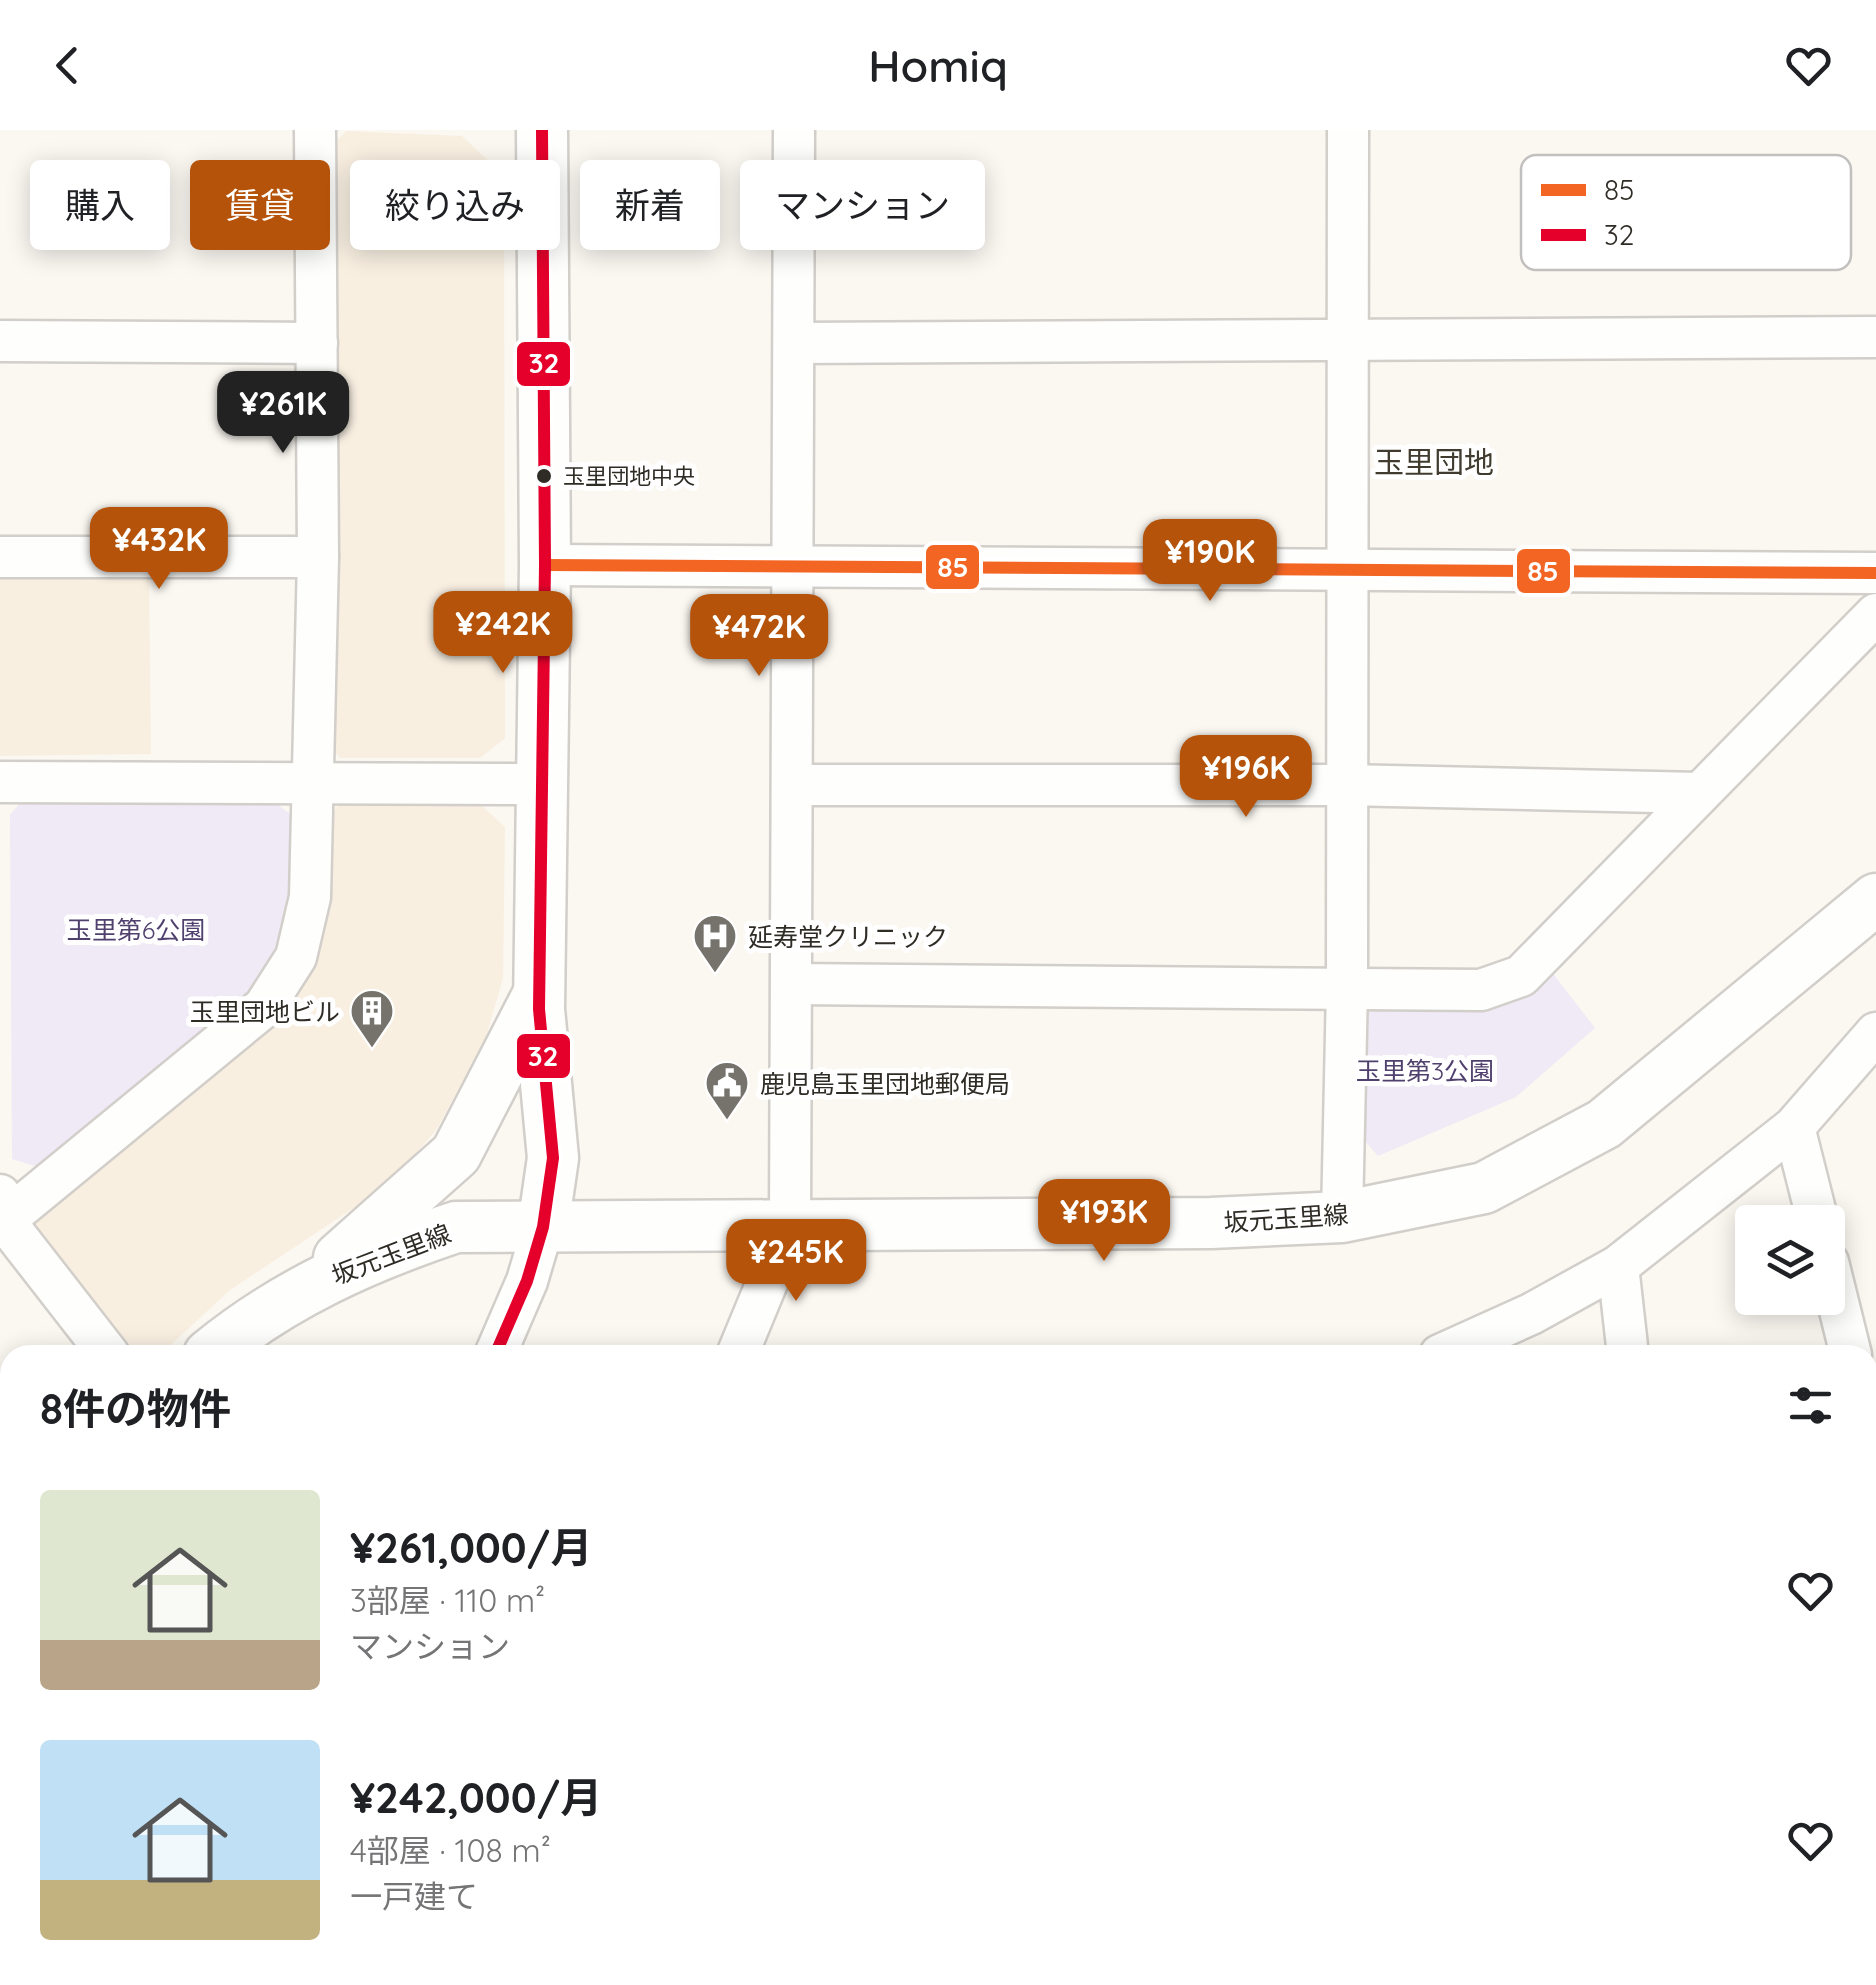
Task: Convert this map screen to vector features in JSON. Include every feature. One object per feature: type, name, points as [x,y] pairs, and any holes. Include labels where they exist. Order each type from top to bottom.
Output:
[{"type":"street","points":[[101,1345],[1,1212],[264,1007],[282,985],[306,929],[316,783],[315,130]]},
{"type":"street","points":[[499,1345],[527,1281],[543,1227],[553,1158],[539,993],[544,565],[542,130]]},
{"type":"street","points":[[741,1345],[790,1227],[797,343],[794,130]]},
{"type":"street","points":[[1342,1217],[1347,987],[1344,786],[1350,340],[1348,130]]},
{"type":"street","points":[[797,343],[1876,338]]},
{"type":"street","points":[[0,341],[317,342]]},
{"type":"street","points":[[0,557],[318,556]]},
{"type":"street","points":[[544,565],[1876,573]]},
{"type":"street","points":[[792,984],[1481,990],[1521,976],[1876,614]]},
{"type":"street","points":[[0,782],[542,784]]},
{"type":"street","points":[[794,784],[1344,786],[1700,793]]},
{"type":"street","name":"坂元玉里線","points":[[221,1345],[245,1325],[306,1288],[382,1252],[456,1227],[790,1227],[1342,1217],[1484,1188],[1604,1124],[1876,898]]},
{"type":"street","points":[[306,1288],[456,1154],[539,993]]},
{"type":"street","points":[[1462,1345],[1532,1314],[1618,1266],[1794,1126],[1876,1033]]},
{"type":"street","points":[[1794,1126],[1814,1205]]},
{"type":"street","points":[[1618,1266],[1627,1345]]},
{"type":"street","points":[[1841,1315],[1849,1345]]},
{"type":"shaded area","points":[[347,131],[462,136],[488,160],[350,160],[350,250],[504,250],[505,738],[480,758],[340,758],[329,744],[337,140]]},
{"type":"shaded area","points":[[149,569],[151,754],[0,756],[0,571]]},
{"type":"shaded area","points":[[340,803],[480,804],[505,827],[503,978],[486,1037],[437,1129],[405,1166],[358,1205],[230,1290],[171,1345],[118,1345],[30,1233],[33,1213]]},
{"type":"green space","name":"玉里第6公園","points":[[21,802],[274,802],[293,816],[288,911],[274,953],[248,997],[38,1167],[12,1159],[10,815]]},
{"type":"green space","name":"玉里第3公園","points":[[1551,971],[1595,1028],[1516,1097],[1378,1156],[1366,1142],[1362,1009]]},
{"type":"transit line","name":"32","points":[[499,1345],[527,1281],[543,1227],[553,1158],[539,1009],[545,565],[542,130]]},
{"type":"transit line","name":"85","points":[[545,565],[1876,573]]},
{"type":"place","name":"玉里団地中央","points":[[544,476]]},
{"type":"place","name":"延寿堂クリニック","points":[[715,974]]},
{"type":"place","name":"玉里団地ビル","points":[[372,1049]]},
{"type":"place","name":"鹿児島玉里団地郵便局","points":[[727,1121]]},
{"type":"district","name":"玉里団地","points":[[1434,462]]}]
